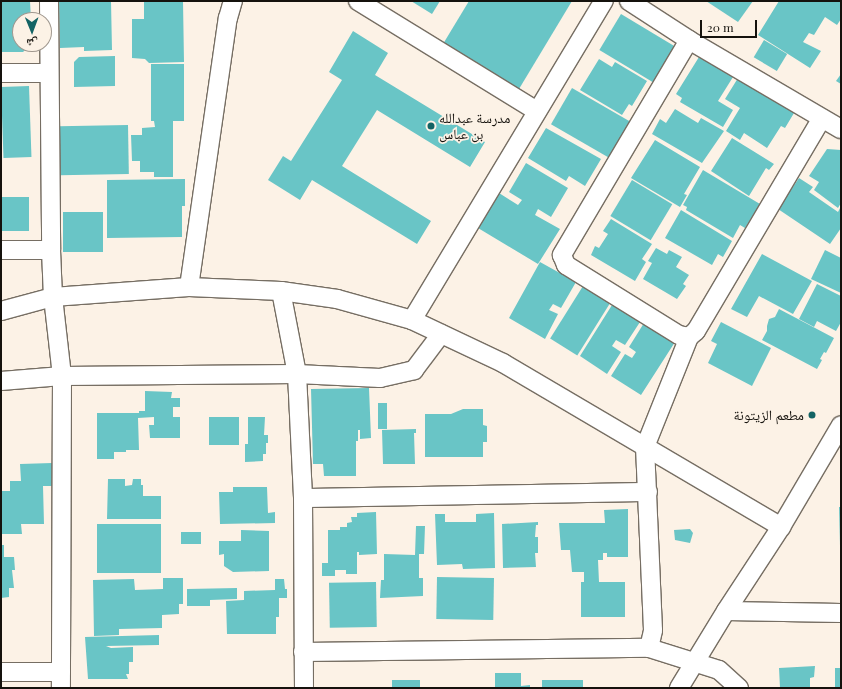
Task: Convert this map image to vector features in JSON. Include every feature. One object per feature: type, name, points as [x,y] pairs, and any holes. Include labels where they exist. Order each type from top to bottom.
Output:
[{"type":"street","points":[[1,672],[61,680],[62,376],[53,297],[51,250],[49,1]]},
{"type":"street","points":[[189,287],[227,25],[233,1]]},
{"type":"street","points":[[358,1],[537,111]]},
{"type":"street","points":[[412,320],[604,1]]},
{"type":"street","points":[[629,1],[689,40],[841,129]]},
{"type":"street","points":[[688,337],[680,335],[566,265],[562,255],[689,40]]},
{"type":"street","points":[[1,73],[49,73]]},
{"type":"street","points":[[649,648],[652,630],[648,492],[645,447],[688,337],[696,332],[822,118]]},
{"type":"street","points":[[1,250],[51,250]]},
{"type":"street","points":[[1,311],[53,297],[189,287],[281,291],[337,299],[412,320],[503,363],[781,527]]},
{"type":"street","points":[[281,291],[296,374],[303,498],[304,688]]},
{"type":"street","points":[[1,381],[62,376],[296,374],[380,378],[414,370],[441,334]]},
{"type":"street","points":[[679,688],[726,611],[781,527],[841,425]]},
{"type":"street","points":[[303,498],[648,492]]},
{"type":"street","points":[[726,611],[841,613]]},
{"type":"street","points":[[303,652],[649,648],[719,670],[739,688]]},
{"type":"building","points":[[1,1],[30,1],[31,12],[12,12],[12,52],[1,52]]},
{"type":"building","points":[[59,1],[111,1],[112,50],[84,51],[84,47],[60,48]]},
{"type":"building","points":[[144,1],[183,1],[184,62],[149,63],[145,59],[132,58],[132,19],[144,19]]},
{"type":"building","points":[[411,1],[440,1],[432,14]]},
{"type":"building","points":[[469,1],[572,1],[519,89],[443,44]]},
{"type":"building","points":[[706,1],[753,1],[738,22]]},
{"type":"building","points":[[779,1],[841,1],[841,19],[837,25],[825,17],[814,35],[809,33],[803,42],[821,51],[810,68],[758,35]]},
{"type":"building","points":[[621,14],[677,47],[655,83],[599,50]]},
{"type":"building","name":"مدرسة عبدالله بن عباس","points":[[353,31],[388,53],[375,75],[485,142],[470,167],[377,110],[342,166],[431,221],[417,244],[312,180],[300,200],[268,180],[283,156],[291,161],[342,80],[329,72]]},
{"type":"building","points":[[764,40],[787,54],[777,71],[754,57]]},
{"type":"building","points":[[115,56],[115,86],[74,87],[74,62],[79,57]]},
{"type":"building","points":[[699,57],[733,77],[718,101],[733,110],[723,127],[680,102],[682,98],[676,94]]},
{"type":"building","points":[[599,59],[612,67],[615,62],[647,81],[632,106],[629,104],[622,115],[580,90]]},
{"type":"building","points":[[151,64],[184,64],[184,121],[151,121]]},
{"type":"building","points":[[841,74],[841,84],[836,81]]},
{"type":"building","points":[[738,78],[794,113],[785,128],[781,126],[767,148],[744,133],[740,140],[726,131],[740,108],[725,99]]},
{"type":"building","points":[[29,86],[31,157],[3,158],[1,87]]},
{"type":"building","points":[[572,88],[630,122],[609,158],[551,124]]},
{"type":"building","points":[[675,109],[698,123],[701,118],[724,131],[702,163],[652,134],[660,119],[666,123]]},
{"type":"building","points":[[154,121],[173,121],[173,177],[154,177],[154,172],[140,172],[140,161],[132,161],[131,135],[142,135],[142,128],[155,127]]},
{"type":"building","points":[[128,125],[129,174],[60,175],[59,126]]},
{"type":"building","points":[[546,128],[601,159],[585,186],[569,176],[566,181],[528,158]]},
{"type":"building","points":[[732,138],[774,164],[769,170],[766,168],[749,196],[711,171]]},
{"type":"building","points":[[655,140],[700,167],[684,194],[687,195],[680,207],[631,178]]},
{"type":"building","points":[[827,149],[841,150],[841,203],[838,208],[814,190],[819,182],[809,176]]},
{"type":"building","points":[[526,163],[568,188],[551,217],[538,209],[535,215],[560,229],[538,264],[478,228],[499,193],[518,205],[522,200],[509,192]]},
{"type":"building","points":[[703,170],[760,204],[745,228],[740,225],[733,238],[686,210],[687,207],[683,205]]},
{"type":"building","points":[[799,178],[813,187],[809,192],[838,212],[841,206],[841,228],[830,244],[778,209]]},
{"type":"building","points":[[185,179],[185,206],[182,206],[182,237],[107,238],[107,180]]},
{"type":"building","points":[[632,180],[672,204],[651,240],[610,216]]},
{"type":"building","points":[[2,197],[29,197],[29,231],[2,231]]},
{"type":"building","points":[[681,210],[732,241],[723,257],[718,254],[712,265],[665,238]]},
{"type":"building","points":[[63,212],[103,212],[103,252],[63,252]]},
{"type":"building","points":[[611,219],[652,244],[642,259],[646,262],[635,281],[591,255],[595,246],[599,248],[608,234],[603,231]]},
{"type":"building","points":[[656,248],[667,254],[669,250],[682,257],[676,267],[689,275],[683,284],[686,286],[677,299],[643,279],[652,263],[648,261]]},
{"type":"building","points":[[825,250],[841,258],[841,293],[811,279]]},
{"type":"building","points":[[762,254],[812,281],[793,314],[759,296],[747,317],[731,309]]},
{"type":"building","points":[[540,262],[576,282],[561,308],[553,304],[549,310],[558,314],[545,339],[509,318]]},
{"type":"building","points":[[817,284],[841,296],[841,322],[836,331],[817,321],[814,327],[799,319]]},
{"type":"building","points":[[583,286],[610,303],[577,356],[550,339]]},
{"type":"building","points":[[612,305],[640,322],[625,345],[616,340],[612,346],[621,352],[607,374],[580,356]]},
{"type":"building","points":[[779,309],[834,338],[826,353],[824,352],[820,359],[822,360],[817,369],[762,340],[767,331],[769,319],[775,317]]},
{"type":"building","points":[[721,322],[771,348],[752,386],[708,363],[717,344],[711,341]]},
{"type":"building","points":[[644,323],[675,342],[641,395],[611,376],[625,354],[632,358],[636,352],[629,347]]},
{"type":"building","points":[[369,388],[371,438],[360,439],[360,430],[358,430],[358,441],[356,441],[356,476],[324,476],[323,464],[313,464],[311,389]]},
{"type":"building","points":[[145,391],[172,392],[171,398],[180,398],[180,407],[173,407],[173,417],[180,417],[180,438],[150,438],[149,425],[154,425],[154,417],[138,418],[139,450],[114,452],[114,459],[97,459],[97,413],[139,413],[139,411],[145,411]]},
{"type":"building","points":[[378,403],[387,403],[387,429],[378,429]]},
{"type":"building","points":[[463,409],[483,409],[483,425],[487,426],[487,442],[483,442],[483,457],[425,457],[425,414],[451,414]]},
{"type":"building","points":[[209,417],[239,417],[239,445],[209,445]]},
{"type":"building","points":[[248,417],[265,417],[264,435],[268,435],[268,443],[266,443],[266,454],[263,454],[263,461],[245,462],[245,444],[248,444]]},
{"type":"building","points":[[416,429],[416,433],[414,433],[415,464],[383,464],[382,430]]},
{"type":"building","points":[[52,463],[53,486],[43,486],[44,524],[21,524],[22,534],[1,534],[1,491],[10,491],[10,481],[21,481],[20,464]]},
{"type":"building","points":[[108,479],[125,479],[125,486],[132,485],[133,479],[141,479],[141,485],[143,485],[143,496],[161,496],[161,519],[107,519]]},
{"type":"building","points":[[233,487],[267,487],[268,513],[275,512],[275,523],[220,524],[219,492],[233,492]]},
{"type":"building","points":[[839,507],[841,507],[841,545],[840,545]]},
{"type":"building","points":[[628,509],[628,557],[607,557],[607,553],[603,553],[603,560],[598,560],[599,582],[584,582],[584,572],[572,572],[570,550],[561,550],[559,523],[605,523],[604,510]]},
{"type":"building","points":[[376,512],[377,554],[359,555],[359,552],[357,552],[357,574],[346,574],[346,570],[335,570],[335,576],[322,576],[322,563],[328,563],[328,530],[340,530],[340,527],[347,527],[347,523],[352,522],[351,517],[357,517],[357,513]]},
{"type":"building","points":[[494,513],[495,568],[463,569],[462,564],[437,565],[435,514],[445,514],[445,522],[476,522],[476,514]]},
{"type":"building","points":[[538,522],[538,525],[536,525],[535,537],[538,537],[538,553],[535,553],[536,567],[503,568],[502,524]]},
{"type":"building","points":[[97,524],[161,524],[161,573],[97,573]]},
{"type":"building","points":[[416,526],[425,526],[424,554],[419,554],[419,578],[423,578],[423,596],[380,598],[381,580],[384,580],[384,554],[415,555]]},
{"type":"building","points":[[690,529],[693,533],[690,543],[675,540],[674,530]]},
{"type":"building","points":[[241,530],[269,531],[269,571],[233,572],[224,566],[224,554],[219,555],[219,541],[241,541]]},
{"type":"building","points":[[181,532],[201,532],[201,544],[181,544]]},
{"type":"building","points":[[1,545],[4,545],[4,557],[14,557],[15,570],[12,570],[14,588],[9,588],[9,597],[1,598]]},
{"type":"building","points":[[437,577],[494,578],[493,620],[436,619]]},
{"type":"building","points":[[163,578],[183,578],[183,604],[179,604],[179,614],[162,615],[162,628],[119,629],[119,635],[94,636],[93,580],[134,579],[135,590],[163,589]]},
{"type":"building","points":[[275,579],[284,579],[285,589],[287,589],[287,598],[279,598],[279,617],[276,617],[276,634],[227,634],[226,601],[244,600],[244,591],[275,590]]},
{"type":"building","points":[[376,582],[377,627],[330,628],[329,583]]},
{"type":"building","points":[[581,582],[625,582],[625,617],[581,617]]},
{"type":"building","points":[[237,588],[237,599],[210,600],[210,606],[187,606],[187,589]]},
{"type":"building","points":[[159,635],[159,645],[106,646],[111,648],[133,647],[133,662],[129,662],[129,674],[126,674],[128,679],[88,679],[85,637]]},
{"type":"building","points":[[815,666],[814,677],[810,678],[810,688],[780,688],[779,668]]},
{"type":"building","points":[[835,668],[841,668],[841,688],[835,688]]},
{"type":"building","points":[[495,673],[521,673],[521,686],[530,685],[530,688],[495,688]]},
{"type":"building","points":[[392,680],[420,680],[420,688],[392,688]]},
{"type":"building","points":[[542,680],[583,680],[583,688],[542,688]]},
{"type":"place","name":"مدرسة عبدالله بن عباس","points":[[431,126]]},
{"type":"place","name":"مطعم الزيتونة","points":[[812,415]]}]
